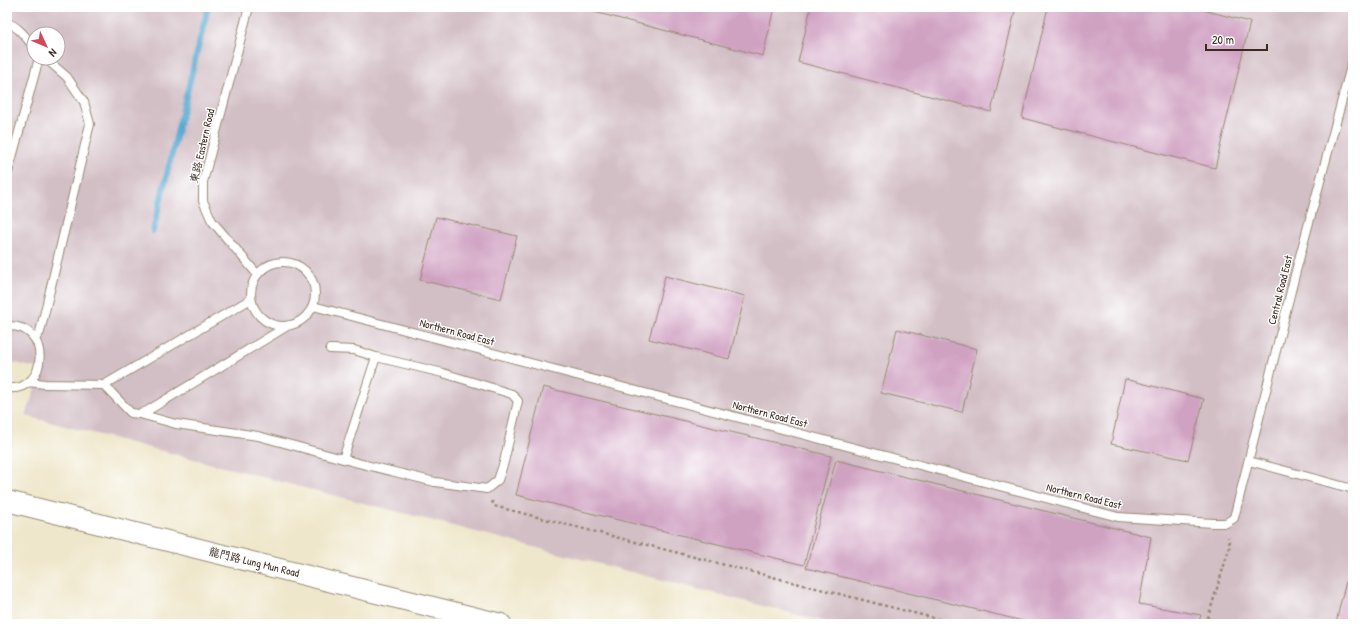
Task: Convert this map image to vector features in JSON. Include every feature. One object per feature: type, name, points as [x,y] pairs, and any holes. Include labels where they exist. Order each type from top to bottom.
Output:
[{"type":"street","name":"龍門路 Lung Mun Road","points":[[7,501],[501,624]]},
{"type":"lane","name":"東路 Eastern Road","points":[[249,7],[203,182],[203,201],[212,222],[257,274]]},
{"type":"lane","points":[[7,23],[20,30],[26,37]]},
{"type":"lane","name":"Central Road East","points":[[1226,523],[1234,518],[1297,267],[1353,59]]},
{"type":"lane","points":[[7,176],[37,66]]},
{"type":"lane","points":[[34,339],[40,332],[90,124],[84,102],[67,77],[54,66]]},
{"type":"lane","points":[[284,262],[294,264],[303,269],[309,276],[315,295],[312,306],[307,315],[299,322],[279,326],[269,323],[260,317],[254,309],[251,299],[251,290],[257,274],[264,268],[274,263],[284,262]]},
{"type":"lane","points":[[28,382],[46,384],[104,385],[251,299]]},
{"type":"lane","name":"Northern Road East","points":[[312,306],[1118,517],[1213,524],[1226,523]]},
{"type":"lane","points":[[140,414],[289,325]]},
{"type":"lane","points":[[7,326],[22,328],[30,334],[40,351],[40,362],[37,372],[22,386],[7,388]]},
{"type":"lane","points":[[104,385],[131,413],[176,424],[258,436],[435,482],[487,489],[498,480],[504,462],[518,402],[512,394],[443,373],[376,357],[354,350],[330,349]]},
{"type":"lane","points":[[344,459],[376,357]]},
{"type":"lane","points":[[1249,461],[1353,489]]},
{"type":"path","points":[[487,489],[494,506],[957,624]]},
{"type":"path","points":[[1206,624],[1230,546],[1226,523]]},
{"type":"shaded area","points":[[7,7],[1353,7],[1353,624],[833,624],[26,416],[41,369],[7,361]]},
{"type":"building","points":[[575,7],[774,7],[763,56]]},
{"type":"building","points":[[811,7],[1016,7],[991,112],[798,62]]},
{"type":"building","points":[[1048,7],[1191,7],[1250,22],[1215,168],[1022,118]]},
{"type":"building","points":[[436,217],[517,236],[501,299],[420,280]]},
{"type":"building","points":[[665,276],[745,296],[729,359],[649,339]]},
{"type":"building","points":[[897,329],[977,349],[962,412],[881,393]]},
{"type":"building","points":[[1125,379],[1204,399],[1188,460],[1111,444]]},
{"type":"building","points":[[543,387],[831,456],[804,565],[516,495]]},
{"type":"building","points":[[836,460],[1151,537],[1139,604],[1201,615],[1198,624],[1035,624],[806,568]]},
{"type":"building","points":[[1352,558],[1353,624],[1336,624],[1340,605]]},
{"type":"waterway","points":[[153,231],[208,7]]}]
